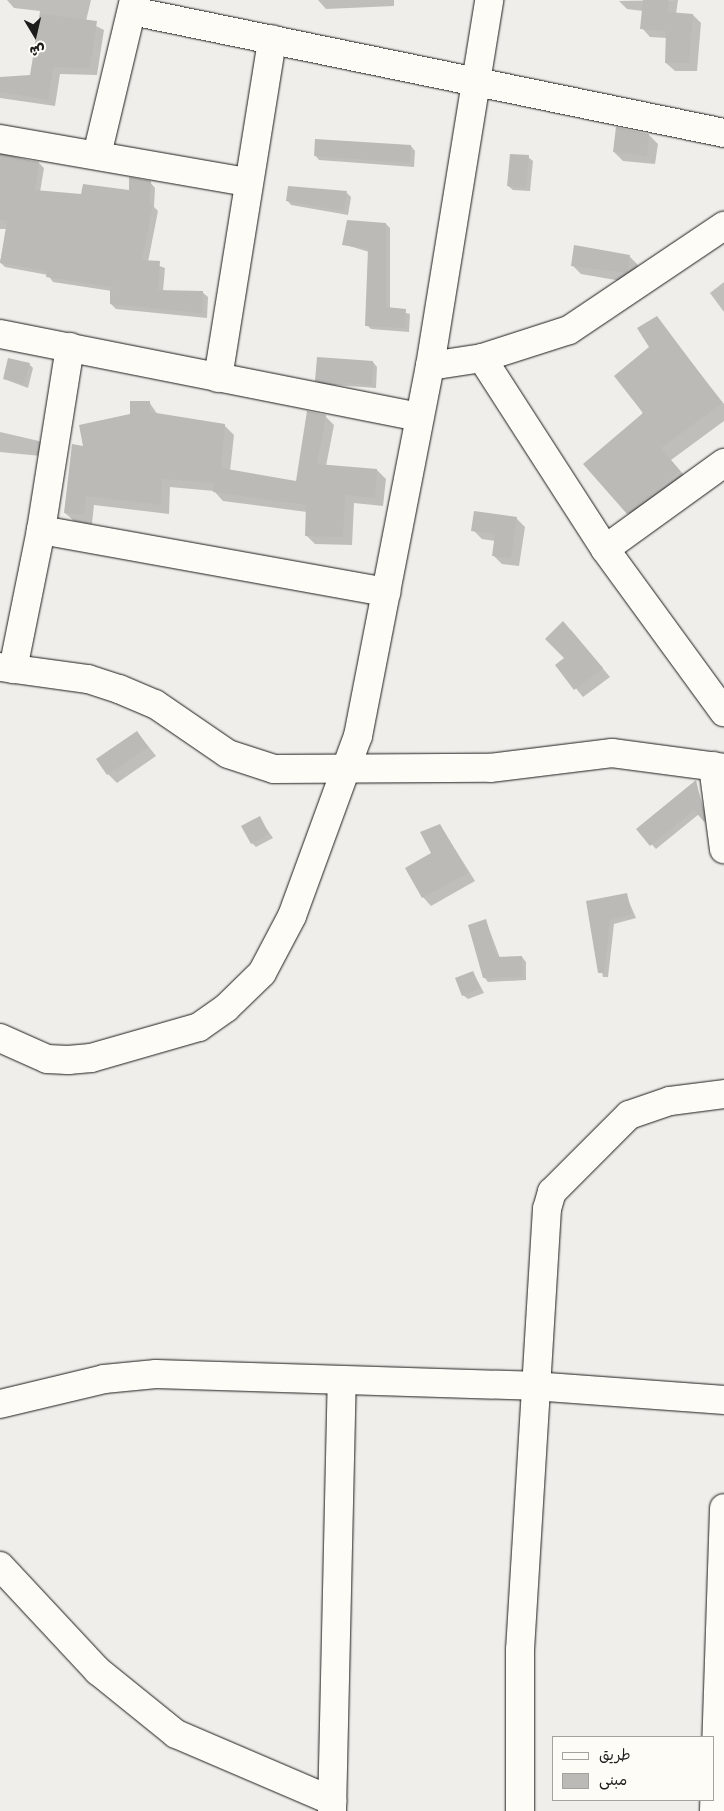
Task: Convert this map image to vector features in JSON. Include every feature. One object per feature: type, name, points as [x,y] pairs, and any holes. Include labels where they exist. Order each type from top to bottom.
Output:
[{"type":"street","points":[[0,1038],[47,1059],[91,1058],[199,1027],[226,1008],[262,973],[292,916],[350,766],[386,592],[418,417],[430,366],[489,0]]},
{"type":"street","points":[[97,155],[133,5],[272,39],[475,84],[724,133]]},
{"type":"street","points":[[218,378],[247,182],[272,39]]},
{"type":"street","points":[[0,139],[247,182]]},
{"type":"street","points":[[430,366],[482,358],[569,330],[724,226]]},
{"type":"street","points":[[0,334],[418,417]]},
{"type":"street","points":[[70,348],[42,530],[6,668],[88,679],[155,704],[228,754],[251,765],[274,769],[350,766],[490,768],[612,753],[719,767],[724,849]]},
{"type":"street","points":[[482,358],[605,549],[724,711]]},
{"type":"street","points":[[605,549],[724,463]]},
{"type":"street","points":[[42,530],[386,592]]},
{"type":"street","points":[[520,1811],[520,1650],[533,1386],[552,1192],[629,1115],[670,1101],[724,1094]]},
{"type":"street","points":[[0,1404],[104,1379],[156,1374],[342,1382],[533,1386],[724,1400]]},
{"type":"street","points":[[0,1566],[98,1671],[176,1734],[332,1806],[342,1382]]},
{"type":"street","points":[[714,1811],[724,1508]]},
{"type":"building","points":[[643,0],[669,0],[668,12],[693,14],[689,63],[665,63],[666,31],[640,29]]},
{"type":"building","points":[[40,14],[97,21],[90,68],[53,67],[48,100],[0,92],[0,77],[30,75]]},
{"type":"building","points":[[616,127],[649,134],[647,156],[613,152]]},
{"type":"building","points":[[315,139],[411,145],[410,163],[314,156]]},
{"type":"building","points":[[510,154],[529,155],[526,188],[507,186]]},
{"type":"building","points":[[0,155],[39,162],[35,190],[81,194],[83,184],[129,190],[129,177],[151,181],[149,204],[153,204],[142,260],[160,261],[158,290],[203,291],[202,313],[110,304],[110,289],[118,288],[46,277],[47,271],[0,263],[7,221],[0,220]]},
{"type":"building","points":[[288,186],[347,191],[344,211],[286,201]]},
{"type":"building","points":[[347,220],[386,223],[386,307],[406,309],[405,328],[365,326],[368,249],[342,245]]},
{"type":"building","points":[[574,245],[630,255],[627,273],[571,266]]},
{"type":"building","points":[[657,316],[722,403],[661,448],[680,471],[627,514],[583,464],[643,413],[614,376],[649,347],[637,328]]},
{"type":"building","points":[[317,357],[373,361],[372,385],[315,381]]},
{"type":"building","points":[[8,358],[30,363],[24,384],[3,379]]},
{"type":"building","points":[[130,401],[150,401],[150,412],[225,424],[221,468],[296,481],[307,411],[326,415],[317,464],[377,469],[375,498],[345,495],[343,537],[305,536],[306,505],[213,492],[214,483],[162,479],[161,505],[86,496],[84,515],[64,513],[72,444],[83,446],[79,425],[130,414]]},
{"type":"building","points":[[474,511],[517,517],[511,558],[492,556],[495,534],[471,531]]},
{"type":"building","points":[[563,621],[603,668],[574,690],[555,665],[564,658],[545,639]]},
{"type":"building","points":[[137,731],[148,747],[107,775],[96,759]]},
{"type":"building","points":[[696,780],[705,823],[694,810],[650,846],[636,829]]},
{"type":"building","points":[[260,816],[269,834],[251,844],[241,826]]},
{"type":"building","points":[[440,824],[468,873],[422,898],[405,868],[431,853],[420,832]]},
{"type":"building","points":[[627,893],[632,914],[610,920],[604,973],[598,973],[586,901]]},
{"type":"building","points":[[486,919],[497,957],[522,956],[523,977],[483,978],[468,925]]},
{"type":"building","points":[[473,971],[480,988],[462,996],[455,978]]}]
